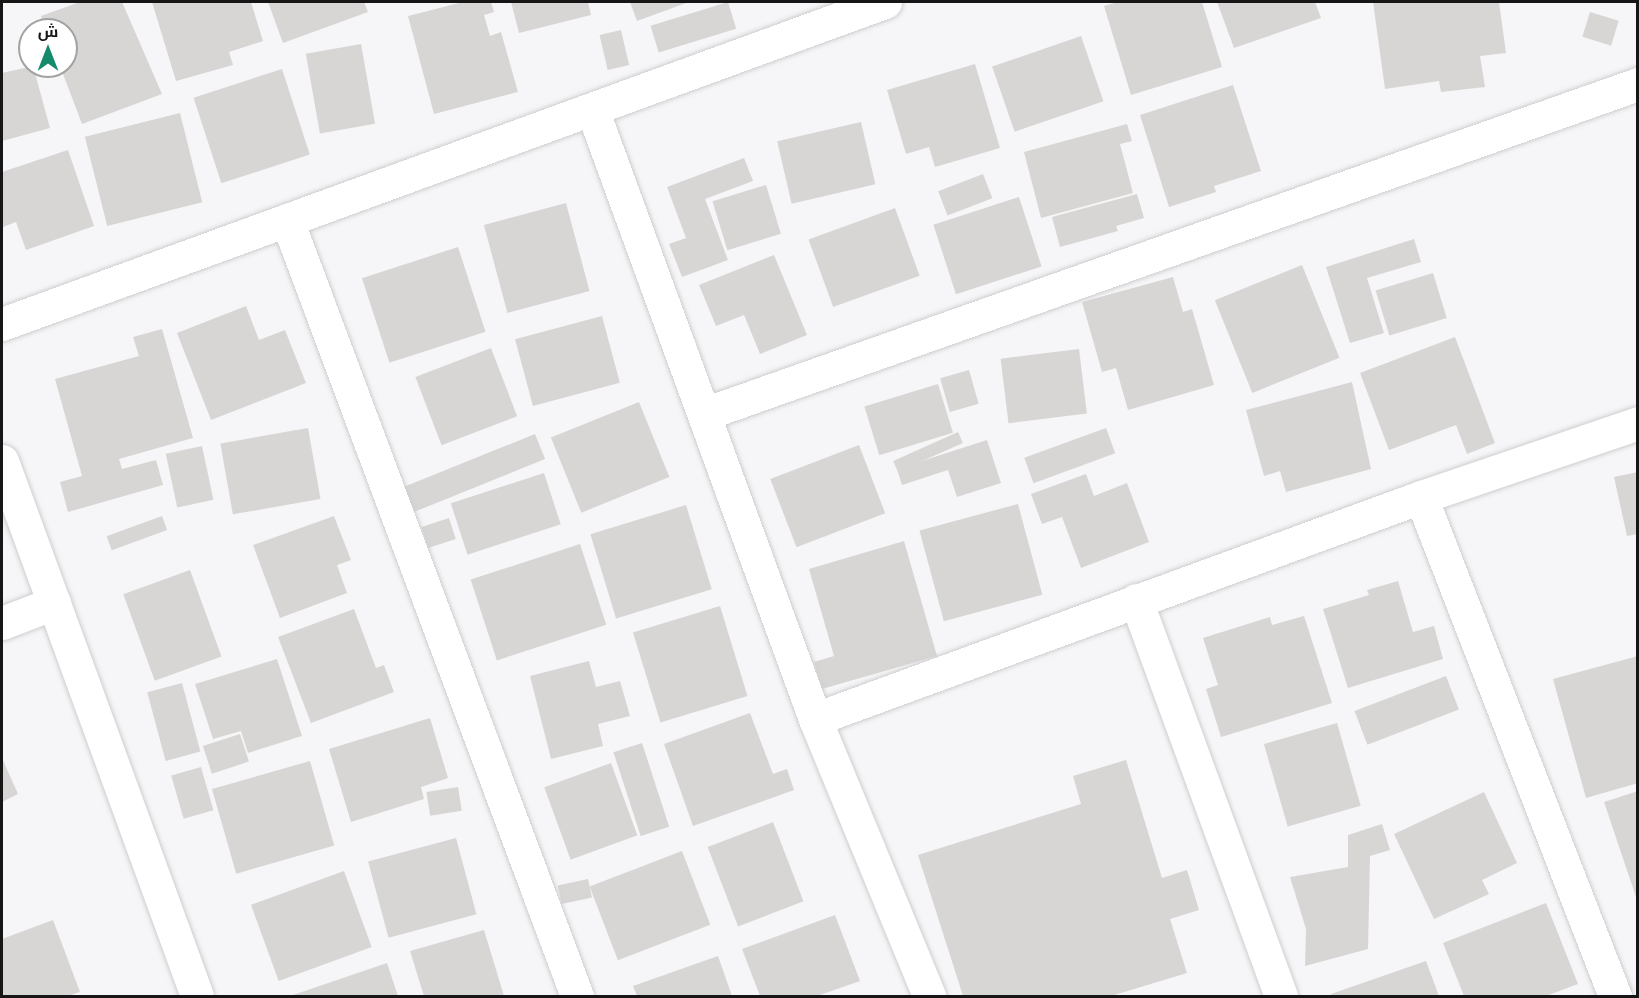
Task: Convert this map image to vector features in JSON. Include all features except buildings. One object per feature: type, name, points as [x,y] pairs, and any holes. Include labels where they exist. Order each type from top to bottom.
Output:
[{"type":"street","points":[[2,324],[885,2]]},
{"type":"street","points":[[704,414],[1638,84]]},
{"type":"street","points":[[592,109],[815,719],[929,996]]},
{"type":"street","points":[[287,220],[577,996]]},
{"type":"street","points":[[815,719],[1421,497],[1638,423]]},
{"type":"street","points":[[2,461],[197,996]]},
{"type":"street","points":[[1421,497],[1616,996]]},
{"type":"street","points":[[1136,600],[1281,996]]},
{"type":"street","points":[[2,623],[54,603]]}]
